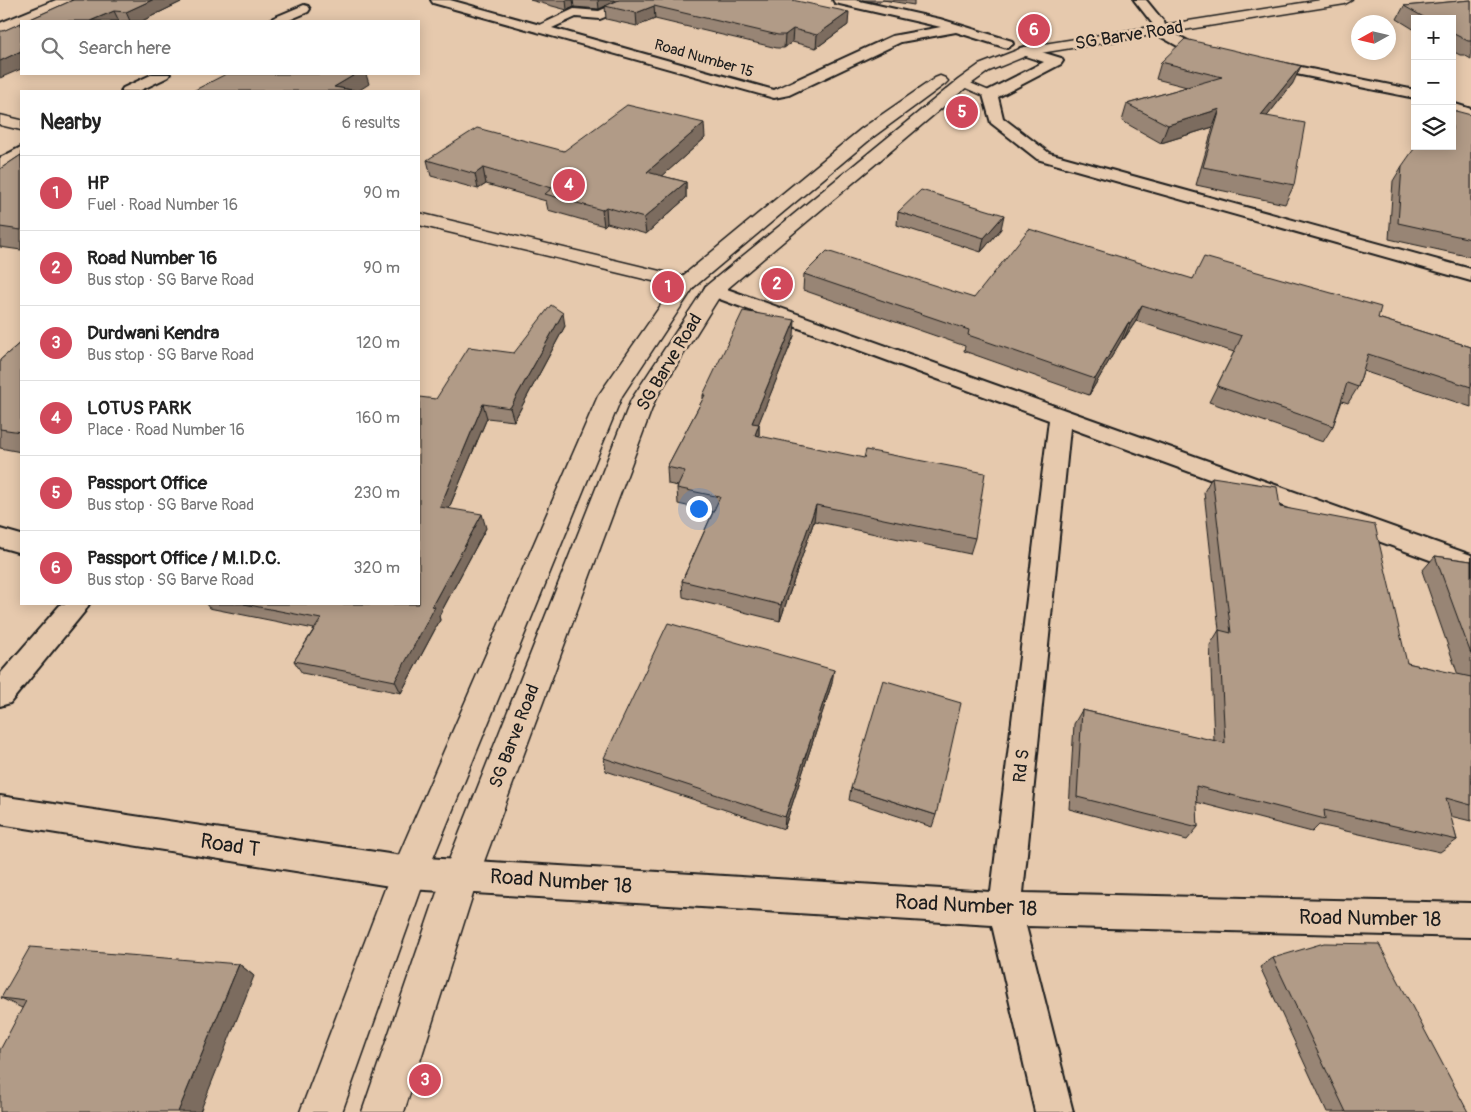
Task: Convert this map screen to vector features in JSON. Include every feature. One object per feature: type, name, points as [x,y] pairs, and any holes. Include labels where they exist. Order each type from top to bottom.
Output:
[{"type":"main road","name":"SG Barve Road","points":[[383,1112],[461,875],[643,400],[699,286],[984,68],[1025,51],[1291,0]]},
{"type":"main road","name":"SG Barve Road","points":[[321,1112],[409,873],[610,396],[699,286],[867,132],[966,62],[1007,44],[1159,26],[1345,0]]},
{"type":"main road","points":[[0,120],[20,125]]},
{"type":"main road","points":[[420,219],[699,286]]},
{"type":"street","points":[[0,28],[66,0]]},
{"type":"street","name":"Road Number 15","points":[[437,0],[543,28],[774,94],[784,92],[897,40],[957,28]]},
{"type":"street","points":[[839,0],[940,23],[1007,44]]},
{"type":"street","points":[[1140,0],[1159,26],[1198,51],[1226,56]]},
{"type":"street","points":[[543,28],[574,13],[600,15],[619,7]]},
{"type":"street","points":[[934,8],[940,23]]},
{"type":"street","points":[[279,20],[304,9]]},
{"type":"street","points":[[990,95],[1056,60],[1025,51]]},
{"type":"street","points":[[1254,62],[1411,93]]},
{"type":"street","points":[[130,90],[161,75]]},
{"type":"street","points":[[963,83],[990,95]]},
{"type":"street","points":[[990,95],[996,120],[1043,156],[1403,255],[1471,276]]},
{"type":"street","points":[[1456,99],[1471,97]]},
{"type":"street","points":[[1456,108],[1471,114]]},
{"type":"street","points":[[0,166],[20,153]]},
{"type":"street","points":[[699,286],[1471,565]]},
{"type":"street","name":"Rd S","points":[[1054,1112],[1005,909],[1060,416]]},
{"type":"street","points":[[0,538],[20,544]]},
{"type":"street","points":[[0,694],[75,605]]},
{"type":"street","name":"Road T","points":[[0,810],[409,873],[461,875]]},
{"type":"street","name":"Road Number 18","points":[[461,875],[1005,909],[1471,920]]},
{"type":"building","points":[[73,0],[152,0],[126,12],[114,11],[92,20],[28,20]]},
{"type":"building","points":[[619,0],[792,0],[849,12],[817,35],[793,29],[785,35],[778,35],[654,6],[636,13],[605,6]]},
{"type":"building","points":[[1471,0],[1471,41],[1456,35],[1456,15],[1420,15],[1404,6]]},
{"type":"building","points":[[20,23],[20,51],[0,61],[0,31]]},
{"type":"building","points":[[1185,39],[1301,66],[1261,115],[1305,123],[1294,185],[1203,167],[1220,109],[1168,125],[1127,104],[1222,77],[1161,62]]},
{"type":"building","points":[[224,75],[354,75],[334,87],[352,90],[195,90]]},
{"type":"building","points":[[627,105],[704,123],[647,172],[686,182],[644,218],[606,207],[602,210],[545,194],[552,188],[483,168],[475,174],[427,160],[477,128],[564,151]]},
{"type":"building","points":[[1456,111],[1471,115],[1471,239],[1398,223],[1402,166],[1413,150],[1456,150]]},
{"type":"building","points":[[20,156],[20,230],[0,227],[0,169]]},
{"type":"building","points":[[921,190],[1004,215],[984,238],[898,212]]},
{"type":"building","points":[[1029,229],[1193,279],[1204,257],[1381,307],[1378,318],[1471,347],[1471,387],[1368,354],[1358,387],[1347,383],[1333,426],[1217,386],[1242,336],[1142,305],[1130,324],[1128,323],[1095,379],[968,335],[969,330],[804,274],[827,251],[974,298]]},
{"type":"building","points":[[551,305],[563,313],[510,408],[483,404],[440,507],[482,514],[432,606],[435,607],[395,681],[294,661],[321,619],[249,605],[420,605],[420,397],[436,399],[469,347],[514,353]]},
{"type":"building","points":[[743,311],[795,320],[752,423],[759,424],[755,435],[864,458],[866,450],[985,473],[975,538],[816,505],[781,605],[682,581],[720,497],[677,488],[685,471],[667,467],[705,395],[703,395]]},
{"type":"building","points":[[20,343],[20,432],[0,429],[0,360]]},
{"type":"building","points":[[1212,477],[1277,487],[1280,507],[1375,525],[1407,663],[1471,677],[1471,805],[1446,798],[1457,840],[1324,810],[1325,819],[1196,786],[1198,827],[1077,797],[1082,710],[1225,743],[1219,630],[1231,633]]},
{"type":"building","points":[[1435,556],[1471,561],[1471,654]]},
{"type":"building","points":[[668,623],[834,670],[785,817],[604,758]]},
{"type":"building","points":[[883,680],[961,703],[936,815],[851,788]]},
{"type":"building","points":[[1324,943],[1379,944],[1468,1112],[1346,1112],[1273,958]]},
{"type":"building","points":[[30,947],[239,964],[178,1112],[0,1112],[0,1050],[26,1001],[1,998]]},
{"type":"place","name":"Passport Office / M.I.D.C.","points":[[1034,30]]},
{"type":"place","name":"Passport Office","points":[[962,112]]},
{"type":"place","name":"LOTUS PARK","points":[[569,185]]},
{"type":"place","name":"Road Number 16","points":[[777,284]]},
{"type":"place","name":"HP","points":[[668,287]]},
{"type":"place","name":"Durdwani Kendra","points":[[425,1080]]}]
